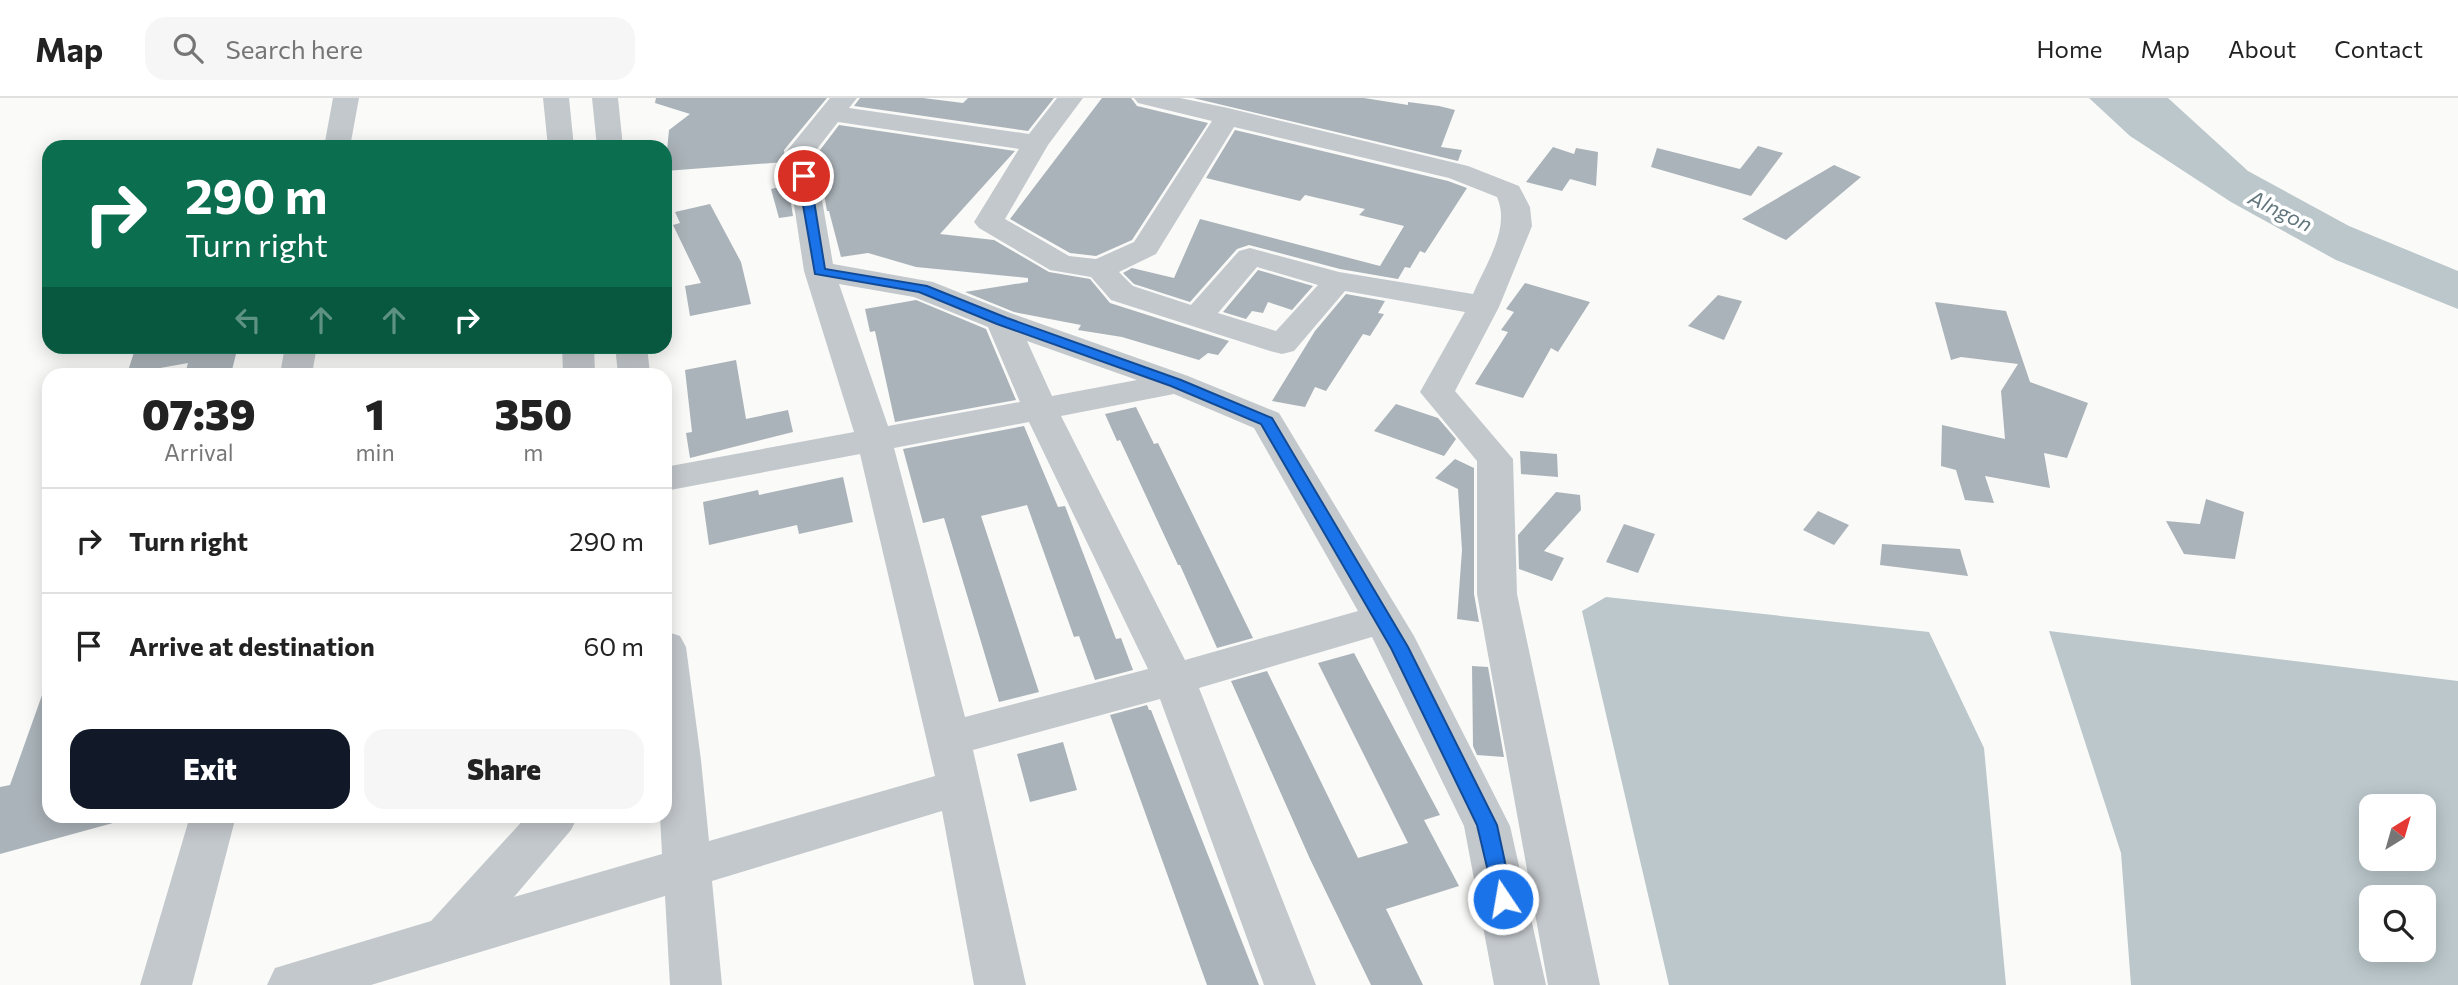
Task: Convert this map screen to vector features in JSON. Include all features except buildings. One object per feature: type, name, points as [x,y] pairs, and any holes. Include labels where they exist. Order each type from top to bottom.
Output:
[{"type":"street","points":[[338,140],[346,98]]},
{"type":"street","points":[[556,98],[560,140]]},
{"type":"street","points":[[605,98],[609,140]]},
{"type":"street","points":[[1070,98],[1036,142],[989,222],[1061,264],[1100,269],[1145,248],[1228,116]]},
{"type":"street","points":[[1147,98],[1324,140],[1316,156],[1341,165],[1374,172],[1385,169],[1396,156],[1458,172],[1509,192],[1516,207],[1517,226],[1483,307],[1437,392],[1495,459],[1497,594],[1574,985]]},
{"type":"street","points":[[1000,985],[960,787],[875,440],[819,271],[800,152],[837,105],[1036,142]]},
{"type":"street","points":[[1198,317],[1250,257],[1276,261],[1338,281],[1458,299],[1483,307]]},
{"type":"street","points":[[1100,269],[1122,293],[1282,344],[1338,281]]},
{"type":"street","points":[[819,271],[922,289],[1002,321],[1176,383],[1266,421],[1399,647],[1487,825],[1520,985]]},
{"type":"street","points":[[1002,321],[1040,409],[1174,679],[1290,985]]},
{"type":"street","points":[[672,478],[1176,383]]},
{"type":"street","points":[[948,739],[1383,620]]},
{"type":"street","points":[[672,761],[687,869],[696,985]]},
{"type":"street","points":[[293,985],[960,787]]},
{"type":"street","points":[[166,985],[212,823]]},
{"type":"street","points":[[448,938],[549,823]]},
{"type":"water","name":"Alngon","points":[[2089,98],[2168,98],[2248,171],[2349,226],[2458,271],[2458,309],[2336,260],[2231,202],[2130,136]]},
{"type":"water","points":[[1606,597],[1929,632],[1984,748],[2006,985],[1669,985],[1582,611]]},
{"type":"water","points":[[2049,631],[2458,681],[2458,985],[2131,985],[2121,853]]},
{"type":"route","points":[[804,176],[819,271],[922,289],[1002,321],[1176,383],[1266,421],[1399,647],[1487,825],[1503,899]]}]
